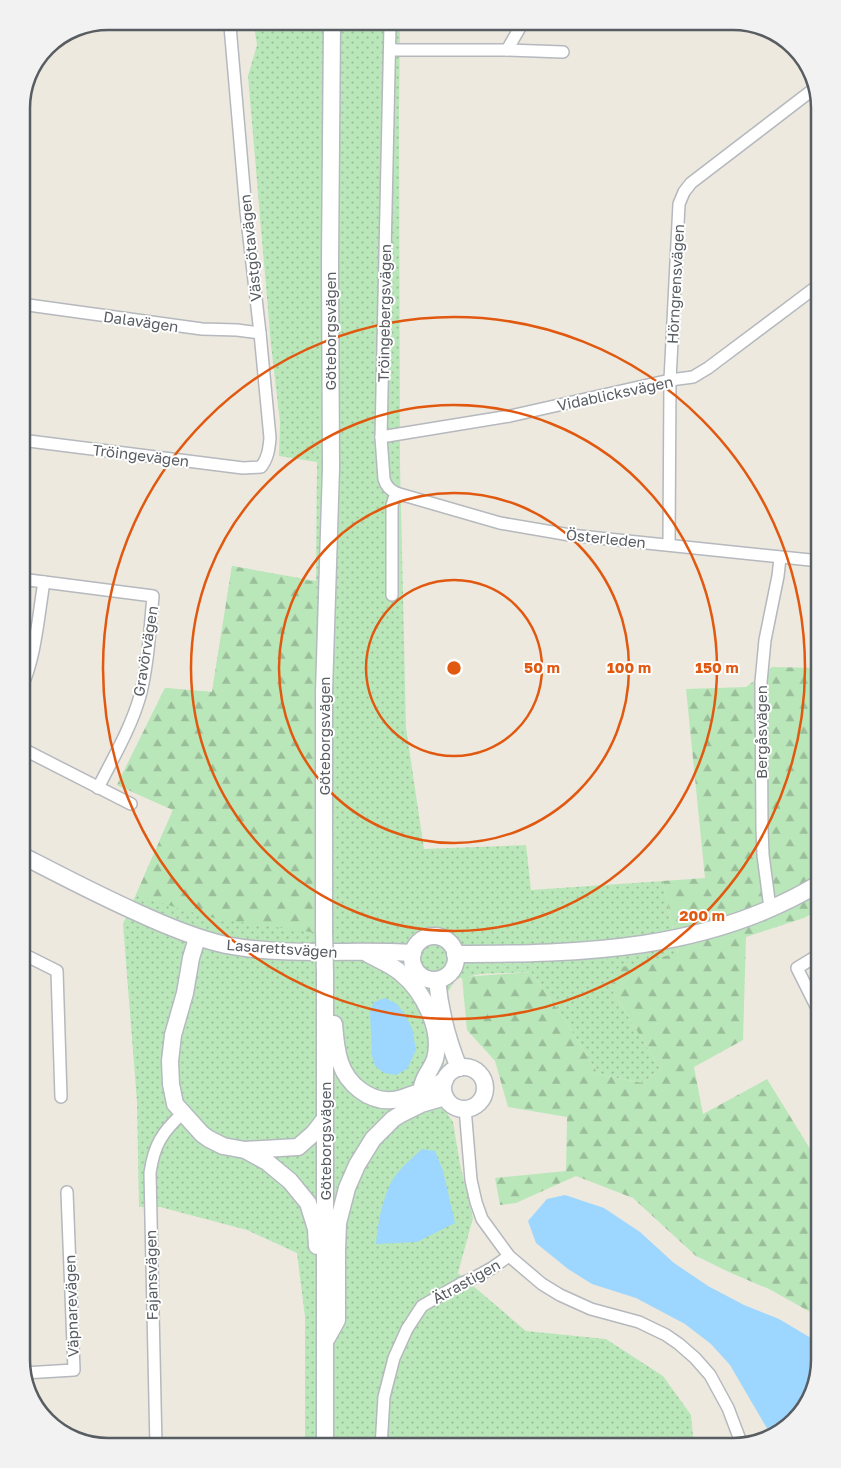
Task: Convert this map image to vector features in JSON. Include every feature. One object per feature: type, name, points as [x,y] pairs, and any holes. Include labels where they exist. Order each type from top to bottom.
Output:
[{"type":"main road","name":"Göteborgsvägen","points":[[325,1438],[326,1159],[324,1120],[330,974],[329,931],[325,892],[324,692],[331,468],[332,30]]},
{"type":"main road","name":"Lasarettsvägen","points":[[30,860],[116,903],[169,928],[196,938],[228,945],[268,950],[413,953]]},
{"type":"main road","points":[[455,954],[590,951],[670,940],[705,931],[770,908],[811,888]]},
{"type":"main road","points":[[427,937],[436,937],[448,942],[455,954],[455,962],[451,972],[437,980],[427,979],[419,974],[413,963],[414,949],[427,937]]},
{"type":"main road","points":[[196,938],[185,993],[173,1035],[170,1061],[171,1084],[176,1104],[202,1134],[209,1139],[223,1146],[245,1150],[298,1147],[314,1133],[324,1120]]},
{"type":"main road","points":[[366,952],[396,970],[412,983],[425,1002],[432,1019],[436,1040],[435,1058],[421,1091]]},
{"type":"main road","points":[[330,974],[336,1048],[340,1063],[348,1078],[358,1088],[366,1095],[384,1100],[397,1100],[434,1087],[445,1080],[453,1070],[466,1067],[476,1071],[483,1080],[485,1087],[479,1102],[465,1108],[454,1106],[445,1097],[443,1084],[445,1080]]},
{"type":"main road","points":[[437,980],[446,1033],[459,1068]]},
{"type":"main road","points":[[326,1340],[337,1320],[338,1223],[347,1188],[357,1165],[373,1139],[393,1120],[420,1104],[445,1097]]},
{"type":"main road","points":[[245,1150],[267,1162],[290,1181],[308,1203],[316,1229],[318,1260],[317,1395],[325,1405]]},
{"type":"street","name":"Västgötavägen","points":[[230,30],[246,211],[270,438],[266,460],[262,467]]},
{"type":"street","name":"Tröingebergsvägen","points":[[390,30],[381,437],[384,480],[389,489],[396,493]]},
{"type":"street","points":[[507,50],[519,30]]},
{"type":"street","points":[[390,49],[562,52]]},
{"type":"street","name":"Hörngrensvägen","points":[[669,545],[670,380],[679,204],[691,182],[809,93]]},
{"type":"street","name":"Vidablicksvägen","points":[[381,437],[510,416],[670,380],[694,377],[811,291]]},
{"type":"street","name":"Dalavägen","points":[[30,305],[202,329],[260,333]]},
{"type":"street","name":"Tröingevägen","points":[[30,441],[243,468],[262,467]]},
{"type":"street","points":[[392,595],[392,505],[396,493]]},
{"type":"street","name":"Österleden","points":[[396,493],[500,523],[570,535],[811,560]]},
{"type":"street","name":"Bergåsvägen","points":[[770,908],[763,855],[761,667],[780,558]]},
{"type":"street","points":[[30,580],[44,582],[30,663]]},
{"type":"street","name":"Gravörvägen","points":[[44,582],[154,596],[140,695],[131,722],[98,788]]},
{"type":"street","points":[[30,753],[131,804]]},
{"type":"street","points":[[30,957],[57,971],[61,1097]]},
{"type":"street","points":[[811,959],[797,968],[811,996]]},
{"type":"street","points":[[465,1108],[471,1180],[476,1202],[482,1219],[509,1256],[542,1284],[560,1295],[591,1309],[624,1317],[646,1325],[679,1344],[710,1375],[728,1408],[739,1437]]},
{"type":"street","name":"Fajansvägen","points":[[156,1438],[150,1173],[153,1154],[157,1144],[164,1132],[183,1113]]},
{"type":"street","name":"Väpnarevägen","points":[[32,1373],[74,1370],[67,1192]]},
{"type":"street","name":"Ätrastigen","points":[[382,1438],[384,1397],[394,1358],[406,1330],[422,1306],[462,1282],[472,1279],[492,1268],[509,1256]]},
{"type":"green space","points":[[255,30],[400,30],[400,464],[406,728],[424,849],[526,845],[531,890],[663,881],[678,954],[612,990],[661,1070],[642,1083],[598,1074],[564,1019],[531,972],[481,974],[456,979],[448,992],[444,1065],[436,1097],[453,1122],[460,1164],[473,1218],[458,1273],[526,1331],[606,1339],[663,1376],[691,1415],[693,1438],[305,1438],[305,1317],[297,1253],[247,1230],[160,1207],[139,1207],[137,1102],[123,924],[173,810],[117,785],[165,688],[212,692],[232,566],[316,581],[317,462],[279,456],[280,422],[271,345],[248,76],[257,45]]},
{"type":"green space","points":[[232,566],[316,582],[318,933],[218,919],[136,895],[173,810],[117,785],[165,688],[212,692]]},
{"type":"green space","points":[[772,667],[811,668],[811,914],[746,937],[743,1040],[694,1067],[703,1114],[767,1079],[811,1150],[811,1312],[769,1289],[696,1256],[633,1198],[576,1176],[516,1203],[500,1205],[495,1178],[566,1171],[567,1117],[508,1107],[495,1061],[467,1030],[462,977],[531,972],[564,1019],[598,1074],[642,1083],[661,1070],[612,990],[618,968],[678,953],[663,881],[705,878],[686,689],[746,687]]},
{"type":"water","points":[[385,998],[397,1004],[405,1015],[412,1028],[416,1050],[407,1069],[396,1075],[384,1073],[375,1066],[372,1056],[370,1011],[374,1002]]},
{"type":"water","points":[[422,1149],[435,1151],[443,1171],[455,1223],[417,1242],[376,1244],[386,1194],[395,1176],[403,1166]]},
{"type":"water","points":[[565,1195],[604,1208],[640,1232],[674,1263],[708,1286],[744,1305],[779,1319],[811,1338],[811,1360],[807,1385],[792,1411],[768,1430],[730,1365],[711,1344],[685,1324],[636,1298],[592,1284],[568,1269],[536,1243],[528,1221],[547,1199]]}]
